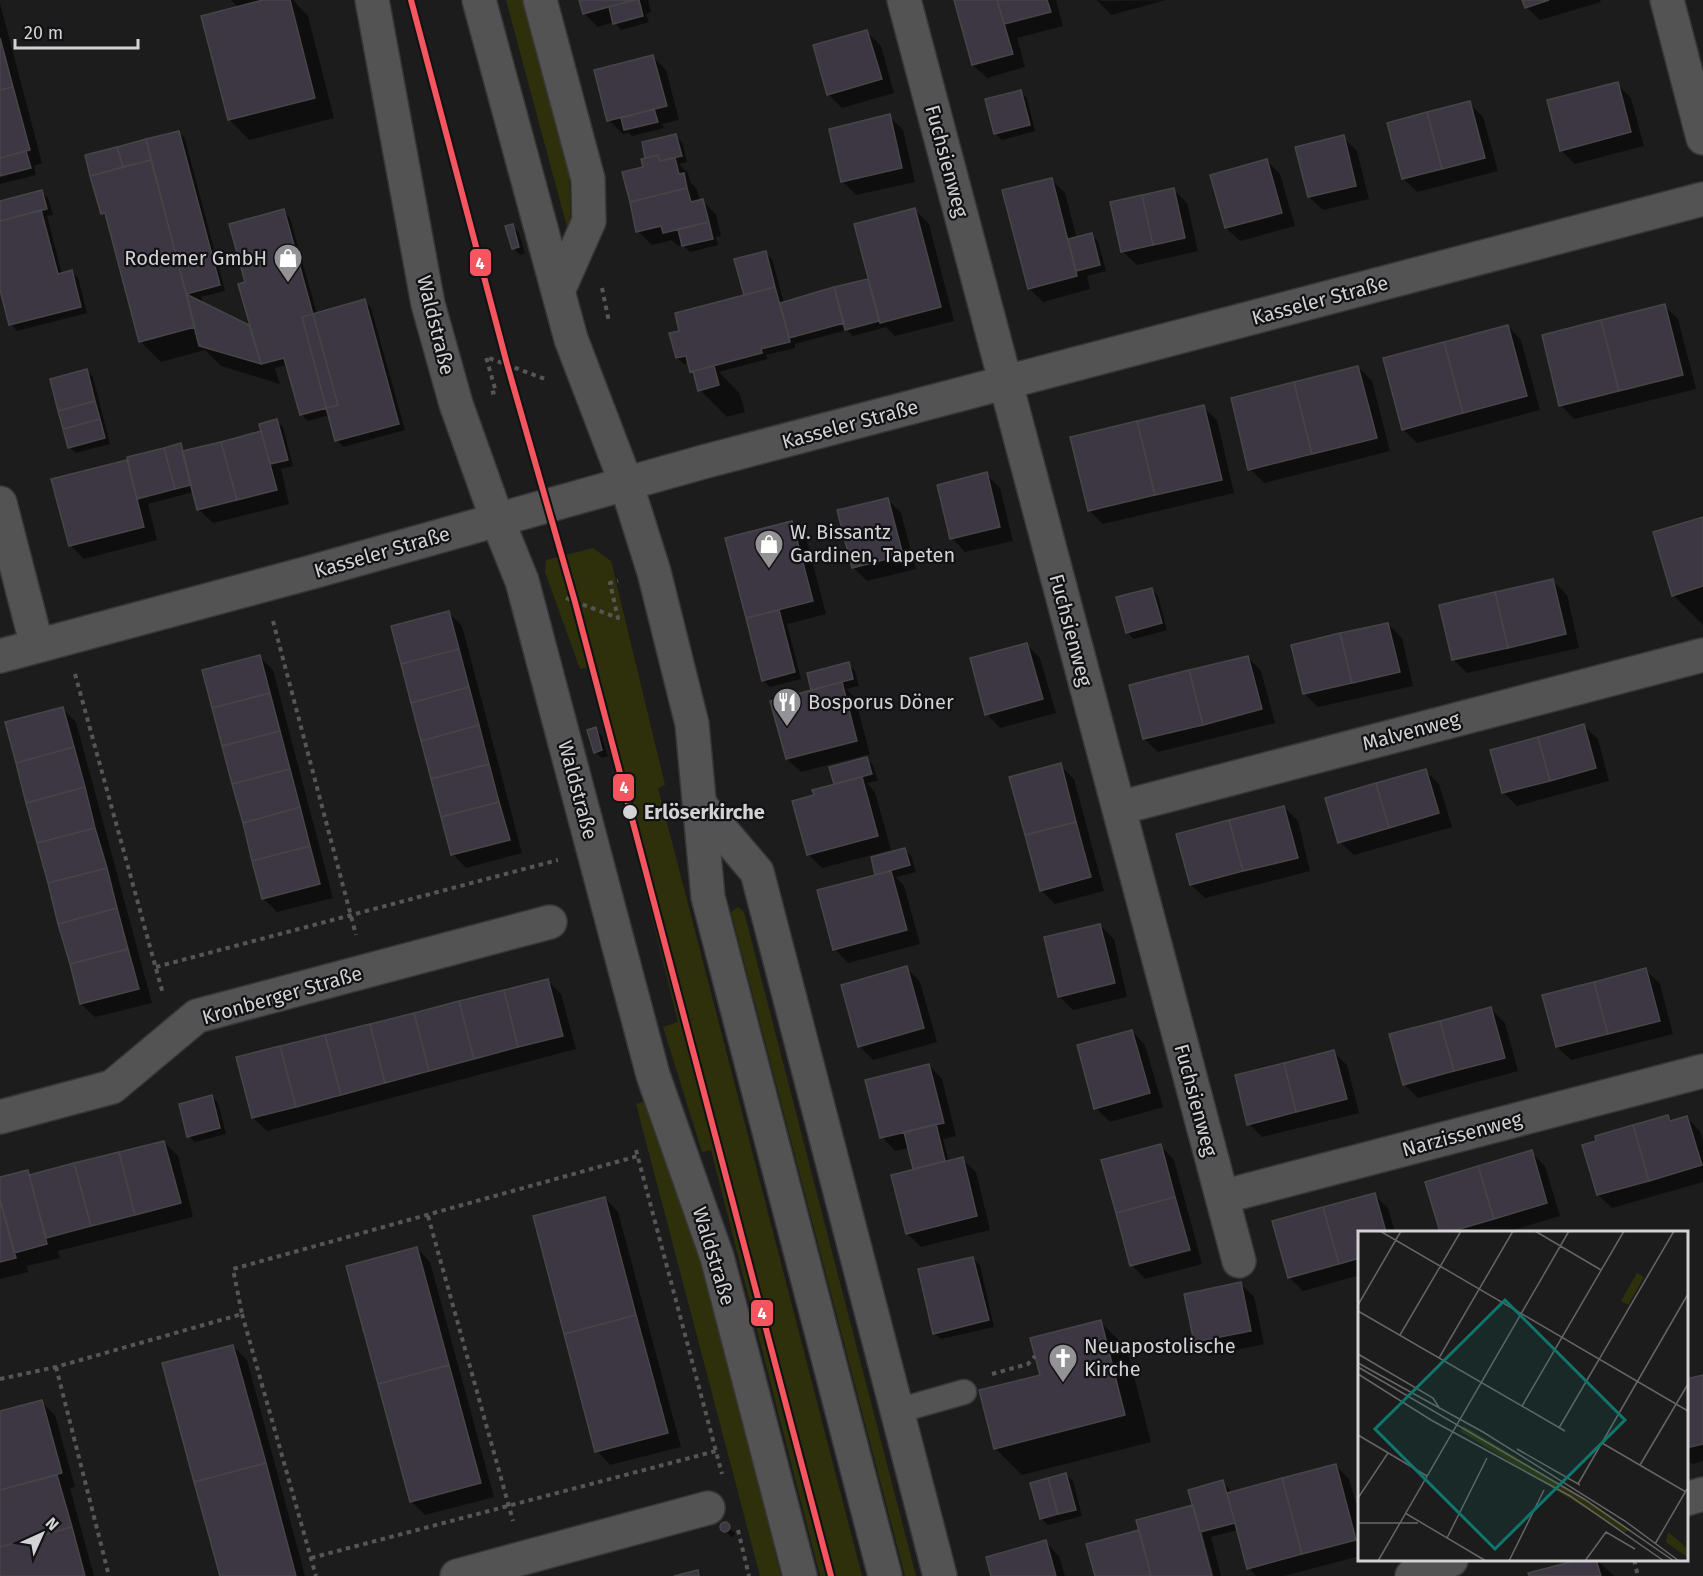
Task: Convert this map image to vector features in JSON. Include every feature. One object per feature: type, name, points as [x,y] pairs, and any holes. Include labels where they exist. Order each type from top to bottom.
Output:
[{"type":"street","name":"Waldstraße","points":[[372,0],[428,304],[456,404],[522,581],[653,1075],[717,1257],[800,1576]]},
{"type":"street","points":[[479,0],[571,339],[626,483],[654,572],[692,724],[710,909],[885,1576]]},
{"type":"street","points":[[540,0],[588,179],[590,221],[558,291]]},
{"type":"street","name":"Fuchsienweg","points":[[904,0],[1239,1261]]},
{"type":"street","points":[[1667,0],[1703,138]]},
{"type":"street","name":"Kasseler Straße","points":[[0,656],[626,483],[1703,199]]},
{"type":"street","points":[[0,503],[51,642]]},
{"type":"street","name":"Malvenweg","points":[[1119,808],[1703,655]]},
{"type":"street","points":[[700,805],[757,872],[940,1576]]},
{"type":"street","name":"Kronberger Straße","points":[[0,1118],[112,1087],[198,1016],[549,922]]},
{"type":"street","name":"Narzissenweg","points":[[1222,1197],[1703,1071]]},
{"type":"street","points":[[1688,1498],[1703,1494]]},
{"type":"street","points":[[457,1576],[723,1504]]},
{"type":"street","points":[[1412,1576],[1446,1561]]},
{"type":"lane","points":[[897,1411],[964,1392]]},
{"type":"path","points":[[456,404],[496,392],[486,357],[550,381],[542,347],[571,339]]},
{"type":"path","points":[[565,598],[618,618],[610,583],[654,572]]},
{"type":"path","points":[[263,585],[365,972]]},
{"type":"path","points":[[51,642],[156,967],[174,1034]]},
{"type":"path","points":[[156,967],[559,860],[556,850]]},
{"type":"path","points":[[635,1145],[716,1451],[723,1504],[749,1576]]},
{"type":"path","points":[[316,1576],[242,1314],[233,1269],[638,1156]]},
{"type":"path","points":[[428,1216],[523,1558]]},
{"type":"path","points":[[0,1379],[56,1367],[242,1314]]},
{"type":"path","points":[[964,1392],[961,1382],[1028,1364],[1035,1356]]},
{"type":"path","points":[[56,1367],[109,1576]]},
{"type":"path","points":[[311,1558],[716,1451]]},
{"type":"path","points":[[1634,1561],[1638,1576]]},
{"type":"green space","points":[[506,0],[525,0],[569,166],[571,242]]},
{"type":"green space","points":[[593,548],[611,561],[665,785],[658,788],[862,1576],[820,1576],[711,1150],[702,1152],[663,1027],[678,1022],[590,667],[580,669],[545,572],[546,560]]},
{"type":"green space","points":[[738,907],[744,912],[916,1576],[905,1576],[731,912]]},
{"type":"green space","points":[[646,1101],[704,1266],[781,1576],[760,1576],[636,1104]]},
{"type":"building","points":[[263,0],[290,0],[315,98],[228,120],[201,16]]},
{"type":"building","points":[[579,0],[634,0],[583,14]]},
{"type":"building","points":[[639,0],[643,16],[613,24],[609,7]]},
{"type":"building","points":[[954,0],[997,0],[1013,54],[972,65]]},
{"type":"building","points":[[997,0],[1047,0],[1051,12],[1004,24]]},
{"type":"building","points":[[1522,0],[1549,0],[1525,8]]},
{"type":"building","points":[[867,30],[882,79],[827,95],[813,45]]},
{"type":"building","points":[[0,38],[13,87],[0,90]]},
{"type":"building","points":[[653,55],[667,106],[607,121],[594,70]]},
{"type":"building","points":[[1618,82],[1631,132],[1560,151],[1547,100]]},
{"type":"building","points":[[13,87],[30,150],[0,158],[0,90]]},
{"type":"building","points":[[1021,90],[1030,125],[994,134],[985,99]]},
{"type":"building","points":[[1470,101],[1485,158],[1442,169],[1427,112]]},
{"type":"building","points":[[654,109],[658,122],[624,130],[621,118]]},
{"type":"building","points":[[1427,112],[1442,169],[1402,179],[1387,123]]},
{"type":"building","points":[[890,114],[902,168],[841,182],[829,129]]},
{"type":"building","points":[[179,131],[220,285],[186,294],[146,139]]},
{"type":"building","points":[[676,134],[682,156],[660,161],[658,155],[645,158],[642,142]]},
{"type":"building","points":[[1344,135],[1356,186],[1308,197],[1295,147]]},
{"type":"building","points":[[146,139],[151,160],[123,167],[117,147]]},
{"type":"building","points":[[117,147],[123,167],[90,176],[85,155]]},
{"type":"building","points":[[26,151],[31,168],[0,176],[0,158]]},
{"type":"building","points":[[658,155],[660,161],[675,158],[679,174],[684,173],[687,188],[630,202],[622,172],[643,167],[641,159]]},
{"type":"building","points":[[1267,159],[1282,213],[1225,228],[1210,175]]},
{"type":"building","points":[[151,160],[195,327],[139,342],[105,213],[101,214],[90,176]]},
{"type":"building","points":[[1052,178],[1077,276],[1028,289],[1002,190]]},
{"type":"building","points":[[687,188],[691,202],[703,199],[709,222],[663,233],[661,226],[636,232],[630,202]]},
{"type":"building","points":[[1174,188],[1185,238],[1153,245],[1142,195]]},
{"type":"building","points":[[42,190],[47,209],[0,221],[0,201]]},
{"type":"building","points":[[1142,195],[1153,245],[1121,252],[1110,202]]},
{"type":"building","points":[[915,208],[941,307],[880,323],[854,224]]},
{"type":"building","points":[[284,209],[338,405],[300,415],[284,358],[261,364],[238,284],[245,282],[229,224]]},
{"type":"building","points":[[41,210],[58,274],[72,270],[81,307],[9,325],[0,290],[0,221]]},
{"type":"building","points":[[709,222],[713,239],[682,246],[678,229]]},
{"type":"building","points":[[513,224],[519,247],[512,249],[505,226]]},
{"type":"building","points":[[1092,233],[1100,265],[1076,271],[1068,239]]},
{"type":"building","points":[[766,251],[775,287],[744,295],[734,259]]},
{"type":"building","points":[[868,279],[879,321],[845,330],[834,287]]},
{"type":"building","points":[[775,287],[790,342],[761,349],[762,353],[690,372],[686,356],[676,358],[669,333],[679,331],[675,313]]},
{"type":"building","points":[[834,287],[844,323],[789,338],[780,303]]},
{"type":"building","points":[[186,294],[249,325],[261,364],[199,346]]},
{"type":"building","points":[[365,299],[399,424],[335,441],[302,317]]},
{"type":"building","points":[[1665,304],[1683,375],[1619,391],[1601,320]]},
{"type":"building","points":[[1601,320],[1619,391],[1559,406],[1542,335]]},
{"type":"building","points":[[1508,325],[1527,396],[1463,413],[1444,342]]},
{"type":"building","points":[[1444,342],[1463,413],[1402,430],[1383,358]]},
{"type":"building","points":[[714,366],[719,385],[698,391],[693,371]]},
{"type":"building","points":[[1358,366],[1377,438],[1312,454],[1294,382]]},
{"type":"building","points":[[87,369],[95,401],[58,411],[50,379]]},
{"type":"building","points":[[1294,382],[1312,454],[1248,470],[1231,398]]},
{"type":"building","points":[[95,401],[100,419],[63,429],[58,411]]},
{"type":"building","points":[[1204,405],[1222,480],[1155,495],[1137,421]]},
{"type":"building","points":[[100,419],[105,438],[68,448],[63,429]]},
{"type":"building","points":[[277,419],[288,460],[270,464],[259,424]]},
{"type":"building","points":[[1137,421],[1155,495],[1088,511],[1070,437]]},
{"type":"building","points":[[261,431],[277,490],[237,500],[221,442]]},
{"type":"building","points":[[221,442],[237,500],[197,510],[182,451]]},
{"type":"building","points":[[181,443],[191,485],[175,489],[164,448]]},
{"type":"building","points":[[164,448],[175,489],[137,499],[127,457]]},
{"type":"building","points":[[127,460],[144,527],[69,546],[51,479]]},
{"type":"building","points":[[987,472],[1000,527],[950,539],[937,485]]},
{"type":"building","points":[[888,498],[903,555],[852,568],[837,510]]},
{"type":"building","points":[[1703,517],[1703,586],[1672,596],[1653,532]]},
{"type":"building","name":"W. Bissantz Gardinen, Tapeten","points":[[792,521],[813,601],[746,618],[725,538]]},
{"type":"building","points":[[1553,579],[1566,634],[1508,648],[1495,592]]},
{"type":"building","points":[[1152,588],[1162,623],[1126,633],[1116,597]]},
{"type":"building","points":[[1495,592],[1508,648],[1452,660],[1439,605]]},
{"type":"building","points":[[779,610],[795,672],[762,681],[746,618]]},
{"type":"building","points":[[449,611],[459,649],[401,664],[391,626]]},
{"type":"building","points":[[1388,623],[1400,672],[1352,683],[1340,633]]},
{"type":"building","points":[[1340,633],[1352,683],[1303,694],[1291,645]]},
{"type":"building","points":[[1027,643],[1043,699],[985,715],[970,658]]},
{"type":"building","points":[[459,649],[469,687],[411,703],[401,664]]},
{"type":"building","points":[[260,655],[270,693],[212,708],[202,670]]},
{"type":"building","points":[[1248,656],[1262,709],[1203,725],[1189,670]]},
{"type":"building","points":[[849,662],[853,679],[811,690],[807,673]]},
{"type":"building","points":[[1189,670],[1203,725],[1143,739],[1129,685]]},
{"type":"building","points":[[842,682],[857,741],[786,759],[770,701]]},
{"type":"building","points":[[469,687],[479,725],[421,741],[411,703]]},
{"type":"building","points":[[270,693],[280,731],[222,746],[212,708]]},
{"type":"building","points":[[63,707],[74,747],[16,763],[5,722]]},
{"type":"building","points":[[1584,724],[1596,768],[1550,781],[1538,737]]},
{"type":"building","points":[[479,725],[489,764],[431,779],[421,741]]},
{"type":"building","points":[[596,727],[602,750],[594,753],[587,730]]},
{"type":"building","points":[[280,731],[290,769],[232,784],[222,746]]},
{"type":"building","points":[[1538,737],[1550,781],[1502,793],[1490,750]]},
{"type":"building","points":[[74,747],[85,787],[26,803],[16,763]]},
{"type":"building","points":[[867,757],[872,774],[834,784],[829,767]]},
{"type":"building","points":[[1061,763],[1076,822],[1025,835],[1009,777]]},
{"type":"building","points":[[489,764],[499,802],[441,817],[431,779]]},
{"type":"building","points":[[290,769],[300,807],[243,823],[232,784]]},
{"type":"building","points":[[1426,769],[1439,813],[1389,828],[1376,783]]},
{"type":"building","points":[[862,777],[878,836],[807,855],[792,801],[814,795],[812,790]]},
{"type":"building","points":[[1376,783],[1389,828],[1338,843],[1325,798]]},
{"type":"building","points":[[85,787],[95,828],[37,843],[26,803]]},
{"type":"building","points":[[499,802],[510,840],[451,855],[441,817]]},
{"type":"building","points":[[1284,806],[1298,858],[1243,871],[1229,820]]},
{"type":"building","points":[[300,807],[310,846],[252,861],[243,823]]},
{"type":"building","points":[[1229,820],[1243,871],[1190,885],[1176,834]]},
{"type":"building","points":[[1076,822],[1091,877],[1040,891],[1025,835]]},
{"type":"building","points":[[95,828],[107,868],[48,883],[37,843]]},
{"type":"building","points":[[310,846],[320,884],[262,899],[252,861]]},
{"type":"building","points":[[905,848],[910,865],[875,875],[871,857]]},
{"type":"building","points":[[107,868],[117,908],[58,924],[48,883]]},
{"type":"building","points":[[891,871],[907,930],[833,950],[817,890]]},
{"type":"building","points":[[117,908],[128,949],[70,964],[58,924]]},
{"type":"building","points":[[1100,924],[1115,983],[1058,997],[1044,937]]},
{"type":"building","points":[[128,949],[139,989],[80,1004],[70,964]]},
{"type":"building","points":[[907,966],[924,1028],[858,1047],[841,985]]},
{"type":"building","points":[[1646,968],[1660,1021],[1608,1034],[1594,982]]},
{"type":"building","points":[[548,979],[563,1036],[518,1047],[504,990]]},
{"type":"building","points":[[1594,982],[1608,1034],[1556,1047],[1542,995]]},
{"type":"building","points":[[504,990],[518,1047],[474,1059],[459,1001]]},
{"type":"building","points":[[459,1001],[474,1059],[429,1071],[414,1013]]},
{"type":"building","points":[[1491,1007],[1505,1058],[1454,1071],[1440,1021]]},
{"type":"building","points":[[414,1013],[429,1071],[385,1083],[370,1024]]},
{"type":"building","points":[[1440,1021],[1454,1071],[1403,1085],[1389,1034]]},
{"type":"building","points":[[370,1024],[385,1083],[341,1095],[325,1035]]},
{"type":"building","points":[[1132,1030],[1150,1093],[1094,1109],[1077,1045]]},
{"type":"building","points":[[325,1035],[341,1095],[296,1107],[280,1046]]},
{"type":"building","points":[[280,1046],[296,1107],[252,1118],[236,1057]]},
{"type":"building","points":[[1334,1050],[1347,1099],[1296,1112],[1284,1063]]},
{"type":"building","points":[[1284,1063],[1296,1112],[1247,1125],[1235,1075]]},
{"type":"building","points":[[929,1064],[944,1123],[880,1138],[865,1080]]},
{"type":"building","points":[[212,1095],[220,1128],[187,1137],[179,1104]]},
{"type":"building","points":[[1668,1115],[1670,1121],[1687,1116],[1702,1165],[1649,1181],[1633,1125]]},
{"type":"building","points":[[936,1124],[945,1161],[913,1169],[904,1132]]},
{"type":"building","points":[[1633,1125],[1649,1181],[1597,1195],[1582,1145],[1596,1141],[1595,1136]]},
{"type":"building","points":[[164,1141],[181,1203],[135,1215],[119,1152]]},
{"type":"building","points":[[1161,1144],[1175,1197],[1116,1213],[1101,1160]]},
{"type":"building","points":[[1532,1150],[1547,1203],[1494,1219],[1478,1166]]},
{"type":"building","points":[[119,1152],[135,1215],[91,1226],[74,1163]]},
{"type":"building","points":[[963,1157],[977,1216],[906,1234],[891,1175]]},
{"type":"building","points":[[74,1163],[91,1226],[46,1238],[29,1175]]},
{"type":"building","points":[[1478,1166],[1494,1219],[1452,1231],[1440,1231],[1425,1182]]},
{"type":"building","points":[[28,1170],[47,1244],[14,1253],[0,1199],[0,1177]]},
{"type":"building","points":[[1375,1193],[1386,1231],[1358,1231],[1358,1259],[1339,1264],[1323,1207]]},
{"type":"building","points":[[605,1197],[636,1315],[564,1334],[533,1216]]},
{"type":"building","points":[[1175,1197],[1190,1250],[1130,1266],[1116,1213]]},
{"type":"building","points":[[0,1199],[16,1258],[0,1262]]},
{"type":"building","points":[[1323,1207],[1339,1264],[1288,1278],[1272,1221]]},
{"type":"building","points":[[417,1247],[449,1365],[378,1384],[346,1266]]},
{"type":"building","points":[[973,1257],[989,1320],[933,1334],[918,1269]]},
{"type":"building","points":[[1241,1282],[1251,1331],[1194,1342],[1184,1294]]},
{"type":"building","points":[[636,1315],[668,1433],[595,1452],[564,1334]]},
{"type":"building","name":"Neuapostolische Kirche","points":[[1101,1320],[1125,1415],[994,1449],[979,1390],[1040,1375],[1030,1338]]},
{"type":"building","points":[[233,1345],[266,1463],[194,1482],[162,1363]]},
{"type":"building","points":[[449,1365],[481,1483],[410,1502],[378,1384]]},
{"type":"building","points":[[1703,1375],[1703,1444],[1688,1448],[1688,1379]]},
{"type":"building","points":[[42,1400],[62,1473],[0,1490],[0,1411]]},
{"type":"building","points":[[266,1463],[296,1576],[220,1576],[194,1482]]},
{"type":"building","points":[[1336,1464],[1356,1540],[1302,1554],[1282,1478]]},
{"type":"building","points":[[1066,1473],[1076,1510],[1058,1514],[1048,1478]]},
{"type":"building","points":[[57,1475],[72,1527],[0,1547],[0,1490]]},
{"type":"building","points":[[1048,1478],[1058,1514],[1040,1519],[1030,1483]]},
{"type":"building","points":[[1282,1478],[1302,1554],[1247,1569],[1227,1493]]},
{"type":"building","points":[[1223,1480],[1235,1523],[1200,1532],[1188,1490]]},
{"type":"building","points":[[1193,1505],[1212,1576],[1151,1576],[1136,1520]]},
{"type":"building","points":[[725,1522],[730,1527],[725,1532],[720,1527]]},
{"type":"building","points":[[72,1527],[85,1576],[0,1576],[0,1547]]},
{"type":"building","points":[[1139,1530],[1151,1576],[1095,1576],[1086,1544]]},
{"type":"building","points":[[1046,1540],[1056,1576],[991,1576],[986,1557]]},
{"type":"building","points":[[1574,1561],[1596,1561],[1601,1576],[1529,1576],[1528,1573]]},
{"type":"building","points":[[698,1570],[699,1576],[674,1576]]},
{"type":"transit line","name":"4","points":[[411,0],[507,364],[575,602],[831,1576]]},
{"type":"place","name":"Rodemer GmbH","points":[[288,284]]},
{"type":"place","name":"W. Bissantz Gardinen, Tapeten","points":[[769,570]]},
{"type":"place","name":"Bosporus Döner","points":[[787,728]]},
{"type":"place","name":"Erlöserkirche","points":[[630,812]]},
{"type":"place","name":"Neuapostolische Kirche","points":[[1063,1384]]}]
